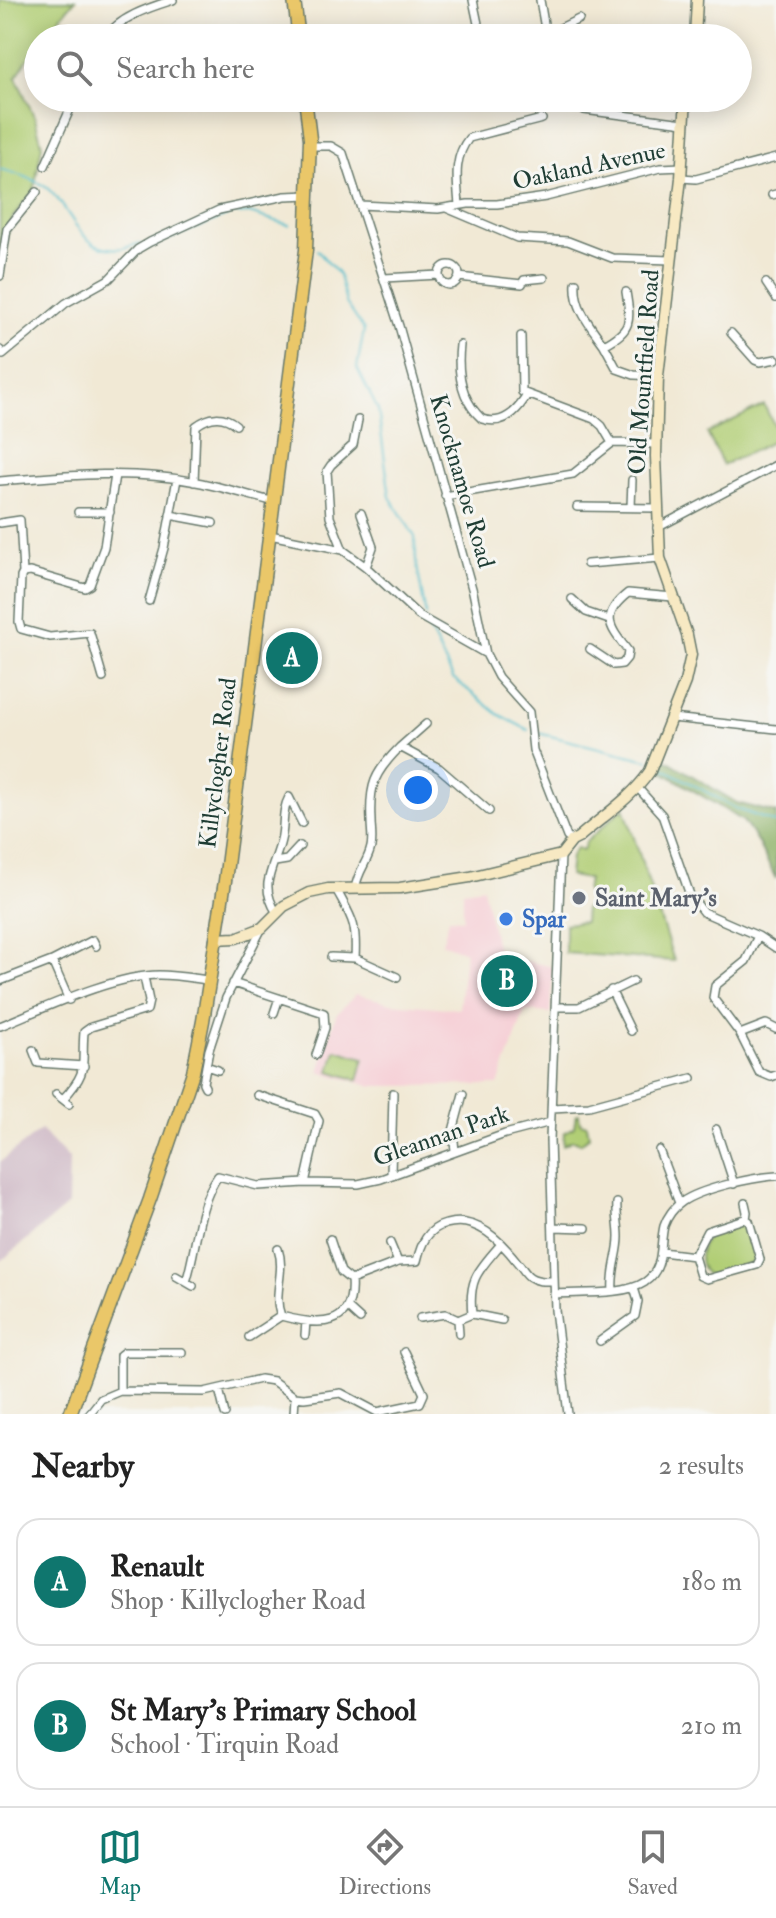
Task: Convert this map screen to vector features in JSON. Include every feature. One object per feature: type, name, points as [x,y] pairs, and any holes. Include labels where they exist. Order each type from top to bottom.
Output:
[{"type":"highway","points":[[294,0],[297,24]]},
{"type":"highway","name":"Killyclogher Road","points":[[70,1414],[150,1199],[193,1072],[225,881],[306,250],[309,195],[306,112]]},
{"type":"street","points":[[121,24],[148,8],[173,0]]},
{"type":"street","points":[[473,0],[478,24]]},
{"type":"street","points":[[540,0],[544,24]]},
{"type":"street","points":[[696,24],[697,0]]},
{"type":"street","points":[[569,24],[579,19]]},
{"type":"street","points":[[45,166],[69,112]]},
{"type":"street","points":[[599,112],[684,123]]},
{"type":"street","name":"Old Mountfield Road","points":[[561,855],[572,841],[637,787],[653,763],[685,682],[691,655],[660,558],[656,508],[658,376],[685,112]]},
{"type":"street","points":[[459,205],[457,162],[462,146],[469,138],[542,119]]},
{"type":"street","name":"Knocknamoe Road","points":[[309,146],[331,146],[343,153],[384,278],[473,592],[486,654],[498,677],[529,712],[530,737],[538,763],[567,837],[572,841]]},
{"type":"street","name":"Oakland Avenue","points":[[361,205],[444,208],[497,204],[546,197],[660,168],[696,179],[776,158]]},
{"type":"street","points":[[0,276],[7,229],[37,192]]},
{"type":"street","points":[[1,354],[66,303],[109,279],[138,249],[150,242],[219,210],[285,196],[309,195]]},
{"type":"street","points":[[444,208],[517,238],[568,241],[612,258],[671,260]]},
{"type":"street","points":[[452,265],[459,272],[453,284],[445,284],[439,275],[443,266],[452,265]]},
{"type":"street","points":[[384,278],[439,275]]},
{"type":"street","points":[[459,277],[522,284],[531,278],[544,278]]},
{"type":"street","points":[[576,283],[575,298],[581,312],[617,369],[634,375],[658,376]]},
{"type":"street","points":[[766,283],[776,298]]},
{"type":"street","points":[[604,345],[622,335],[626,329],[629,316],[626,292]]},
{"type":"street","points":[[731,333],[760,362],[776,359]]},
{"type":"street","points":[[521,336],[522,392],[594,419],[612,443]]},
{"type":"street","points":[[460,345],[458,376],[476,414],[482,419],[495,421],[509,417],[518,410],[527,395]]},
{"type":"street","points":[[734,353],[742,346]]},
{"type":"street","points":[[194,482],[196,426],[203,420],[219,417],[236,425]]},
{"type":"street","points":[[343,550],[330,517],[327,471],[353,445],[358,420]]},
{"type":"street","points":[[445,496],[573,474],[612,443],[656,444]]},
{"type":"street","points":[[657,528],[776,465]]},
{"type":"street","points":[[0,481],[115,475],[177,479],[275,502]]},
{"type":"street","points":[[23,573],[30,572],[85,588],[94,579],[110,512],[115,475]]},
{"type":"street","points":[[149,601],[177,479]]},
{"type":"street","points":[[631,507],[632,480]]},
{"type":"street","points":[[577,507],[656,508]]},
{"type":"street","points":[[78,512],[110,512]]},
{"type":"street","points":[[361,513],[373,547],[366,567]]},
{"type":"street","points":[[170,515],[213,523]]},
{"type":"street","points":[[0,523],[20,520],[23,573],[21,629],[50,637],[90,633],[103,678]]},
{"type":"street","points":[[270,535],[343,550],[422,618],[486,654]]},
{"type":"street","points":[[597,554],[599,563]]},
{"type":"street","points":[[587,564],[660,558]]},
{"type":"street","points":[[609,620],[614,607],[628,593],[673,597]]},
{"type":"street","points":[[572,599],[586,612],[609,620],[628,651],[627,658],[622,664],[614,665],[590,649]]},
{"type":"street","points":[[672,718],[776,729]]},
{"type":"street","points":[[355,889],[357,875],[372,845],[372,784],[380,768],[426,724]]},
{"type":"street","points":[[400,747],[439,768],[489,811]]},
{"type":"street","points":[[637,787],[662,815],[690,895],[698,907],[776,948]]},
{"type":"street","points":[[277,913],[269,900],[268,884],[289,797],[302,823]]},
{"type":"street","points":[[275,862],[287,860],[300,846]]},
{"type":"street","points":[[205,1087],[206,1066],[233,983],[262,928],[292,901],[309,893],[336,889],[400,888],[455,880],[561,855],[551,1122],[554,1294],[568,1414]]},
{"type":"street","points":[[336,889],[355,925],[358,936],[355,958]]},
{"type":"street","points":[[215,939],[236,938],[262,928]]},
{"type":"street","points":[[758,936],[751,955],[721,979],[714,991],[717,1004],[740,1034],[759,1072],[771,1077],[776,1075]]},
{"type":"street","points":[[0,981],[52,961],[93,940],[96,946]]},
{"type":"street","points":[[331,957],[355,958],[397,977]]},
{"type":"street","points":[[52,961],[69,1000]]},
{"type":"street","points":[[0,1026],[105,986],[144,977],[157,975],[208,980]]},
{"type":"street","points":[[63,1099],[76,1086],[84,1066],[84,1032],[91,1027],[147,1010],[149,1001],[144,977]]},
{"type":"street","points":[[557,1007],[579,1007],[633,981]]},
{"type":"street","points":[[233,983],[324,1013],[325,1028],[316,1055]]},
{"type":"street","points":[[611,990],[629,1028],[618,1030]]},
{"type":"street","points":[[274,1013],[279,998]]},
{"type":"street","points":[[740,1034],[766,1024],[776,1029]]},
{"type":"street","points":[[33,1050],[38,1063],[84,1066]]},
{"type":"street","points":[[206,1066],[218,1070]]},
{"type":"street","points":[[552,1108],[589,1106],[692,1078]]},
{"type":"street","points":[[391,1175],[393,1093]]},
{"type":"street","points":[[455,1151],[453,1131],[463,1094]]},
{"type":"street","points":[[257,1095],[315,1114],[319,1121],[305,1183]]},
{"type":"street","name":"Gleannan Park","points":[[176,1276],[190,1284],[204,1209],[218,1176],[258,1186],[358,1184],[551,1122]]},
{"type":"street","points":[[716,1129],[734,1184]]},
{"type":"street","points":[[659,1150],[679,1203]]},
{"type":"street","points":[[554,1294],[634,1288],[647,1281],[657,1270],[664,1228],[679,1203],[758,1177],[776,1176]]},
{"type":"street","points":[[613,1291],[612,1273],[619,1234],[617,1203]]},
{"type":"street","points":[[745,1203],[746,1219],[760,1259],[757,1265],[716,1279],[700,1276],[694,1256],[707,1231],[734,1220],[746,1219]]},
{"type":"street","points":[[351,1280],[398,1262],[417,1261],[425,1239],[437,1227],[448,1223],[485,1229],[528,1276],[554,1281]]},
{"type":"street","points":[[553,1227],[586,1228]]},
{"type":"street","points":[[249,1337],[281,1316],[322,1323],[339,1317],[349,1309],[351,1280],[341,1272],[330,1239]]},
{"type":"street","points":[[390,1243],[398,1262]]},
{"type":"street","points":[[472,1314],[470,1291],[473,1279],[501,1244]]},
{"type":"street","points":[[278,1249],[282,1274],[277,1300],[281,1316]]},
{"type":"street","points":[[662,1252],[694,1256]]},
{"type":"street","points":[[600,1341],[635,1316],[638,1301],[634,1288]]},
{"type":"street","points":[[349,1309],[360,1319]]},
{"type":"street","points":[[420,1318],[445,1314],[458,1320],[472,1314],[502,1320]]},
{"type":"street","points":[[458,1320],[459,1334]]},
{"type":"street","points":[[305,1335],[306,1321]]},
{"type":"street","points":[[120,1391],[120,1355],[124,1352],[182,1352]]},
{"type":"street","points":[[89,1414],[101,1399],[120,1391],[204,1392],[260,1379],[273,1381],[295,1397],[341,1393],[377,1412],[420,1403],[424,1394],[404,1352]]},
{"type":"street","points":[[219,1389],[225,1414]]},
{"type":"street","points":[[294,1414],[295,1397]]},
{"type":"shaded area","points":[[483,887],[498,955],[553,967],[550,1013],[525,1011],[498,1085],[372,1086],[319,1072],[336,1015],[356,994],[391,1003],[459,1009],[465,952],[442,943],[449,918],[463,919],[463,890]]},
{"type":"shaded area","points":[[41,1130],[69,1159],[68,1205],[0,1262],[0,1162]]},
{"type":"green space","points":[[0,0],[75,0],[55,24],[24,24],[24,65],[16,77],[24,94],[24,112],[32,112],[42,145],[34,190],[13,217],[0,257]]},
{"type":"green space","points":[[764,405],[776,429],[776,440],[723,465],[707,433]]},
{"type":"green space","points":[[662,757],[737,803],[776,813],[776,879],[743,821],[660,770]]},
{"type":"green space","points":[[624,807],[674,961],[565,953],[565,924],[584,922],[585,908],[590,908],[591,895],[586,892],[588,879],[569,876],[571,856],[576,848],[583,850],[586,842]]},
{"type":"green space","points":[[491,969],[520,970],[520,984],[490,983]]},
{"type":"green space","points":[[336,1050],[364,1058],[358,1080],[330,1071]]},
{"type":"green space","points":[[579,1114],[580,1123],[587,1125],[589,1136],[581,1143],[573,1140],[563,1145],[564,1133],[574,1127],[576,1115]]},
{"type":"green space","points":[[741,1223],[746,1225],[755,1262],[709,1276],[700,1259],[705,1240],[715,1231]]},
{"type":"waterway","points":[[0,169],[47,188],[78,229],[96,244],[123,248],[141,243]]},
{"type":"waterway","points":[[151,246],[231,214],[249,213],[289,225]]},
{"type":"waterway","points":[[317,250],[339,275],[346,303],[364,330],[357,368],[378,410],[390,497],[415,537],[426,616]]},
{"type":"waterway","points":[[426,623],[453,678],[498,714],[528,730]]},
{"type":"waterway","points":[[534,732],[648,760]]},
{"type":"waterway","points":[[658,765],[737,809],[776,823]]},
{"type":"place","name":"Renault","points":[[292,658]]},
{"type":"place","name":"Saint Mary's","points":[[579,898]]},
{"type":"place","name":"Spar","points":[[506,919]]},
{"type":"place","name":"St Mary's Primary School","points":[[507,981]]}]
